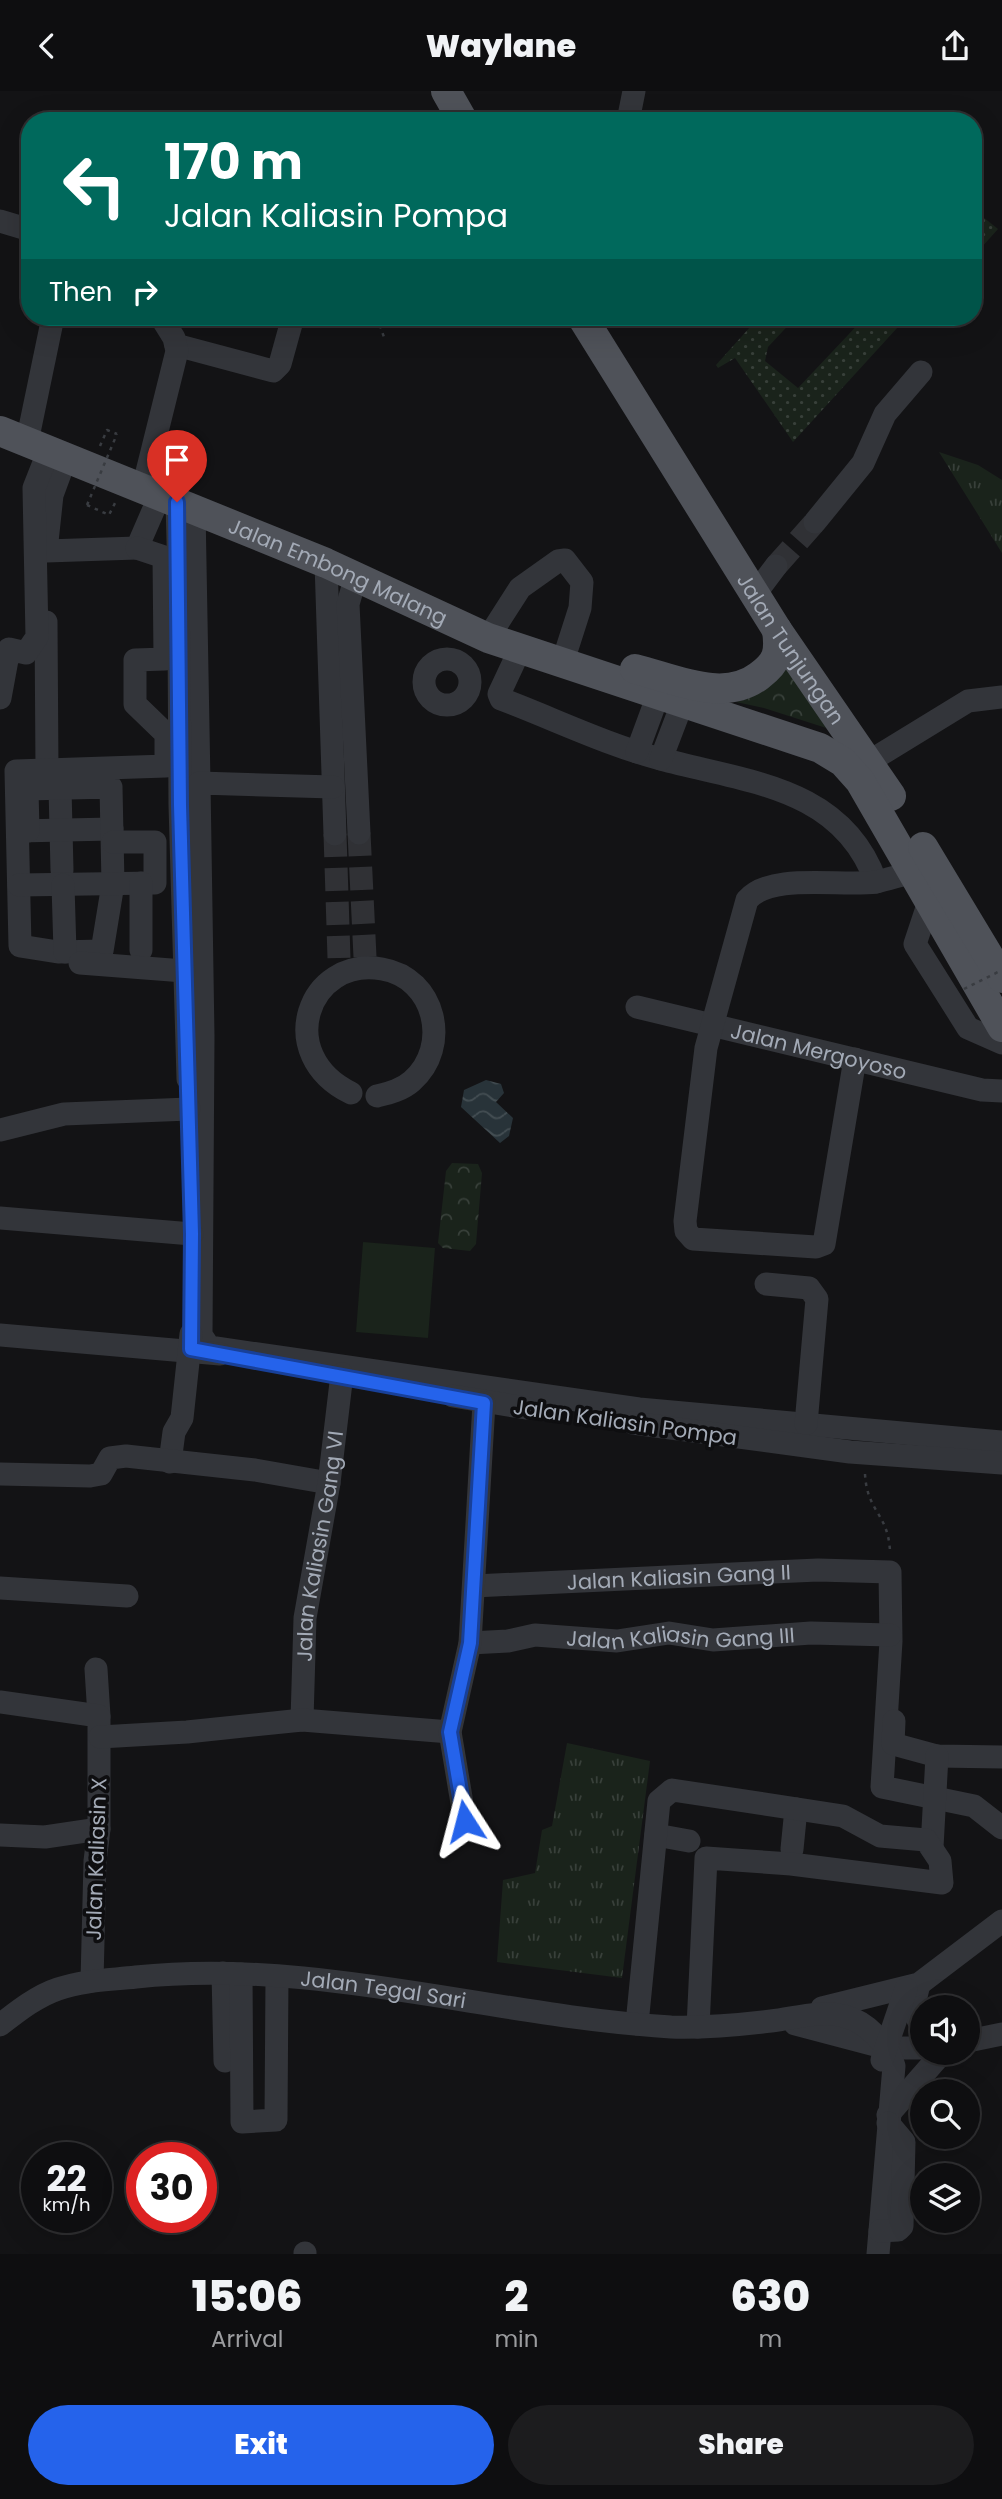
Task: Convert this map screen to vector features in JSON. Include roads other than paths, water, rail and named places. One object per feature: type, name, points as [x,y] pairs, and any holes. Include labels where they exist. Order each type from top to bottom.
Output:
[{"type":"main road","points":[[446,91],[458,112]]},
{"type":"main road","name":"Jalan Tunjungan","points":[[590,326],[778,630],[870,761],[1002,978]]},
{"type":"main road","name":"Jalan Embong Malang","points":[[35,445],[326,563],[480,635],[521,647]]},
{"type":"main road","points":[[566,662],[620,665],[718,690],[738,688],[775,663],[779,653],[778,630]]},
{"type":"main road","name":"Jalan Tunjungan","points":[[521,647],[820,748],[843,762],[860,781],[1002,1027]]},
{"type":"street","points":[[630,112],[634,91]]},
{"type":"street","points":[[0,221],[21,227]]},
{"type":"street","points":[[0,698],[9,649],[26,653],[37,637],[35,445],[52,326]]},
{"type":"street","points":[[165,326],[176,345],[160,495],[184,971],[195,1038],[189,1109],[191,1349],[182,1418],[174,1432],[170,1462]]},
{"type":"street","points":[[176,345],[273,371],[280,364],[291,326]]},
{"type":"street","points":[[815,522],[863,463],[886,414],[920,372]]},
{"type":"street","points":[[35,445],[52,495],[46,551],[47,770]]},
{"type":"street","points":[[137,548],[160,495]]},
{"type":"street","points":[[160,495],[199,783],[195,1038],[201,1335],[209,1347],[639,1409],[1002,1441]]},
{"type":"street","points":[[46,551],[137,548],[164,557],[165,659],[135,660],[135,704],[166,734],[169,832],[112,835]]},
{"type":"street","points":[[456,661],[520,589],[558,561],[565,560],[582,582],[580,608],[566,662]]},
{"type":"street","points":[[326,563],[335,834]]},
{"type":"street","points":[[755,594],[776,566]]},
{"type":"street","points":[[359,833],[348,604],[349,592],[354,583],[364,580]]},
{"type":"street","points":[[501,699],[499,694],[521,647]]},
{"type":"street","points":[[461,700],[470,682],[467,669],[456,661],[442,660],[429,667],[425,689],[440,703],[501,699],[637,752],[761,784],[810,801],[849,835],[867,857],[876,882]]},
{"type":"street","points":[[870,761],[968,701],[1002,697]]},
{"type":"street","points":[[637,752],[670,699]]},
{"type":"street","points":[[661,759],[670,699]]},
{"type":"street","points":[[23,831],[16,771],[166,766]]},
{"type":"street","points":[[199,783],[333,787]]},
{"type":"street","points":[[111,787],[112,835],[113,884],[102,951],[65,952],[20,946],[19,885],[27,789],[111,787]]},
{"type":"street","points":[[60,788],[65,952]]},
{"type":"street","points":[[23,831],[61,830],[155,842],[141,950]]},
{"type":"street","points":[[867,857],[899,846]]},
{"type":"street","points":[[855,1059],[824,1244],[816,1247],[693,1239],[686,1231],[685,1221],[711,1025],[747,900],[754,892],[778,885],[876,882],[914,872]]},
{"type":"street","points":[[19,885],[63,878],[148,887]]},
{"type":"street","points":[[930,899],[915,943],[968,1028],[1002,1043]]},
{"type":"street","points":[[0,954],[184,971]]},
{"type":"street","points":[[351,1093],[334,1085],[320,1072],[311,1056],[306,1038],[307,1020],[313,1002],[339,967],[365,962],[392,972],[416,986],[430,1009],[435,1035],[432,1053],[411,1082],[377,1096]]},
{"type":"street","name":"Jalan Mergoyoso","points":[[637,1007],[982,1090],[1002,1091]]},
{"type":"street","points":[[1002,1091],[1002,1104]]},
{"type":"street","points":[[0,1130],[64,1114],[189,1109]]},
{"type":"street","points":[[0,1218],[192,1234]]},
{"type":"street","points":[[766,1284],[809,1288],[817,1299],[806,1424]]},
{"type":"street","name":"Jalan Kaliasin Pompa","points":[[0,1335],[191,1349],[342,1374],[484,1403],[865,1453],[1002,1463]]},
{"type":"street","name":"Jalan Kaliasin Gang VI","points":[[302,1720],[305,1618],[329,1483],[342,1374]]},
{"type":"street","points":[[465,1821],[450,1732],[470,1643],[484,1403]]},
{"type":"street","points":[[0,1473],[90,1476],[101,1473],[110,1458],[137,1457],[256,1470],[329,1483]]},
{"type":"street","name":"Jalan Kaliasin Gang II","points":[[474,1586],[818,1570],[888,1574],[890,1635]]},
{"type":"street","points":[[0,1588],[127,1596]]},
{"type":"street","name":"Jalan Kaliasin Gang III","points":[[470,1643],[508,1641],[535,1635],[617,1641],[669,1633],[713,1640],[801,1633],[890,1635]]},
{"type":"street","points":[[890,1635],[882,1787],[974,1806],[1002,1828]]},
{"type":"street","points":[[892,1778],[896,1658]]},
{"type":"street","name":"Jalan Kaliasin X","points":[[92,1981],[95,1861],[104,1730],[96,1669]]},
{"type":"street","points":[[0,1702],[104,1730],[187,1733],[302,1720],[450,1732]]},
{"type":"street","points":[[893,1744],[937,1756],[1002,1757]]},
{"type":"street","points":[[932,1847],[937,1756]]},
{"type":"street","points":[[637,2024],[659,1801],[672,1790],[843,1816],[872,1833],[922,1839],[932,1847],[940,1861],[942,1883],[694,1852],[656,1835]]},
{"type":"street","points":[[792,1849],[796,1809]]},
{"type":"street","points":[[0,1835],[45,1837],[99,1829]]},
{"type":"street","points":[[694,1852],[698,2027]]},
{"type":"street","points":[[775,2020],[913,1986],[1002,1921]]},
{"type":"street","name":"Jalan Tegal Sari","points":[[0,2025],[29,2003],[56,1989],[92,1981],[173,1973],[277,1976],[463,1998],[542,2014],[637,2024],[698,2027],[775,2020]]},
{"type":"street","points":[[232,1974],[241,2021],[242,2122],[276,2120],[277,1976]]},
{"type":"street","points":[[225,2087],[232,1974]]},
{"type":"street","points":[[913,1986],[913,1995]]},
{"type":"street","points":[[883,2056],[913,1986]]},
{"type":"street","points":[[775,2020],[820,2014],[846,2017],[869,2029],[883,2056],[888,2119],[878,2254]]},
{"type":"street","points":[[775,2020],[825,2029],[862,2041],[883,2056],[910,2050]]},
{"type":"street","points":[[241,2021],[278,2023]]},
{"type":"street","points":[[980,2039],[1002,2034]]},
{"type":"street","points":[[888,2119],[932,2065]]},
{"type":"water","points":[[486,1080],[501,1084],[504,1093],[496,1102],[513,1118],[509,1136],[500,1143],[461,1107],[464,1090]]},
{"type":"tunnel","points":[[776,566],[815,522]]},
{"type":"tunnel","points":[[359,833],[365,957]]},
{"type":"tunnel","points":[[335,834],[339,958]]}]
